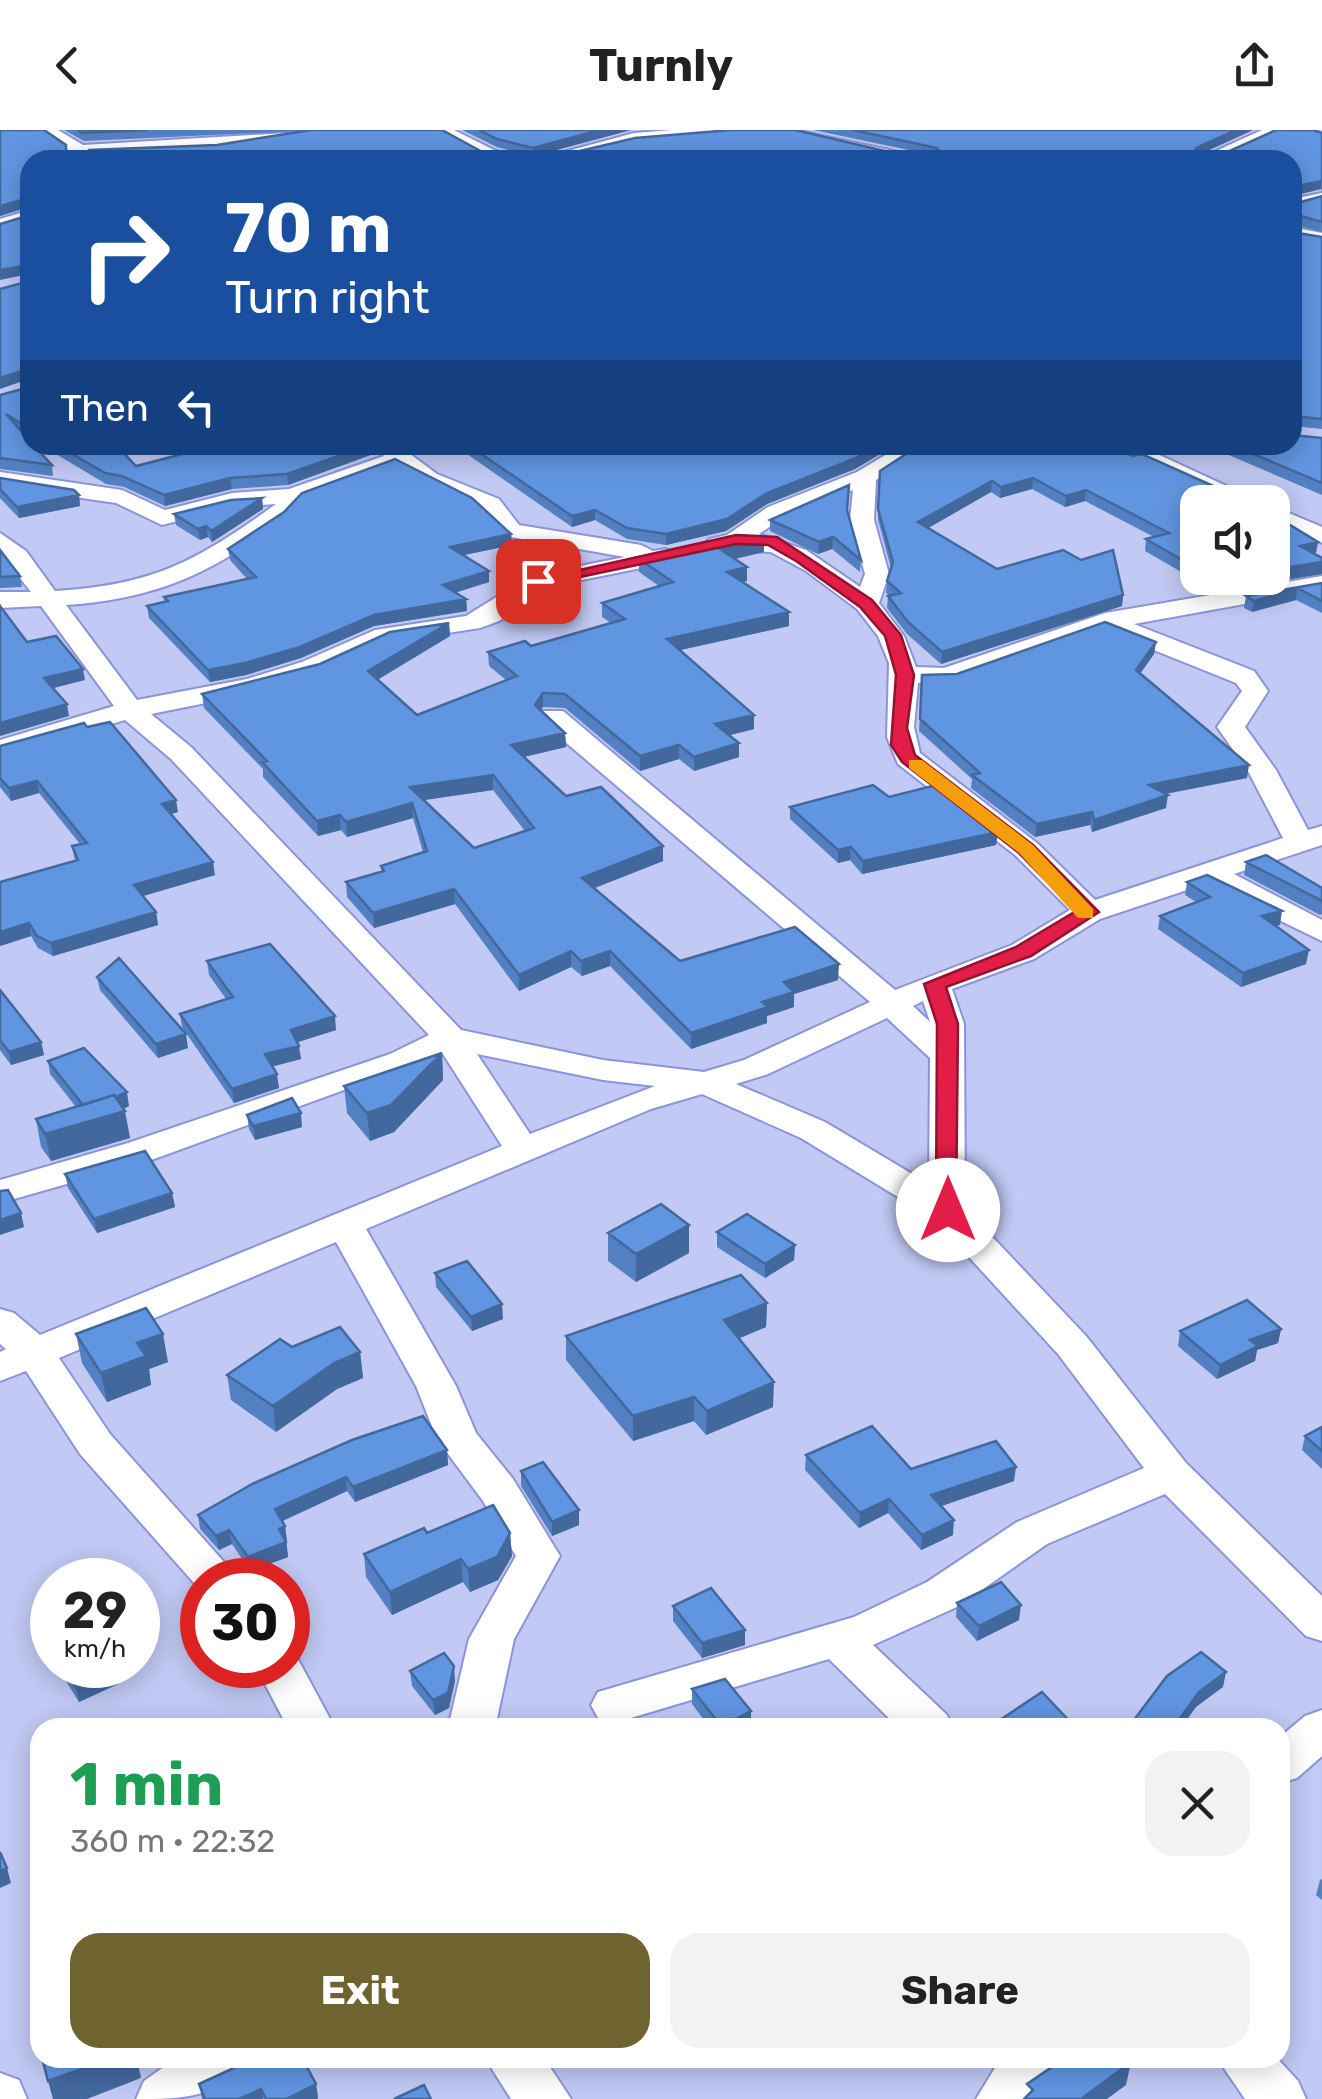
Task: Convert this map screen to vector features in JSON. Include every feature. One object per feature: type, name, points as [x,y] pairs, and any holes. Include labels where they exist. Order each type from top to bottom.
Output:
[{"type":"street","points":[[46,130],[72,150]]},
{"type":"street","points":[[148,150],[331,130]]},
{"type":"street","points":[[441,130],[482,150]]},
{"type":"street","points":[[584,150],[634,138],[730,130]]},
{"type":"street","points":[[770,130],[875,150]]},
{"type":"street","points":[[1228,150],[1276,130]]},
{"type":"street","points":[[0,479],[122,497],[156,518],[232,500],[292,496],[388,455]]},
{"type":"street","points":[[407,455],[429,479],[490,504],[504,526],[512,531],[666,556]]},
{"type":"street","points":[[736,539],[776,512],[865,477],[901,455]]},
{"type":"street","points":[[1142,455],[1210,485]]},
{"type":"street","points":[[865,477],[862,520],[877,574],[866,604]]},
{"type":"street","points":[[0,600],[48,599],[144,586],[195,569],[284,510],[292,496]]},
{"type":"street","points":[[1290,521],[1322,536]]},
{"type":"street","points":[[0,749],[130,710],[252,686],[311,668],[384,634],[471,623],[490,616],[538,581],[736,539],[772,541],[866,604],[893,635],[905,675],[898,728],[900,745],[908,758],[1026,849],[1088,912]]},
{"type":"street","points":[[0,540],[130,710],[181,752],[450,1038],[522,1149]]},
{"type":"street","points":[[905,675],[946,676],[1105,621],[1322,583]]},
{"type":"street","points":[[17,1360],[522,1149],[701,1081],[756,1067],[934,984],[1023,952],[1088,912],[1311,839],[1231,727],[1255,691],[1245,676],[1105,621]]},
{"type":"street","points":[[553,717],[947,1056]]},
{"type":"street","points":[[1208,873],[1322,932]]},
{"type":"street","points":[[934,984],[948,1024],[948,1210]]},
{"type":"street","points":[[0,1192],[178,1138],[402,1060],[450,1038],[602,1070],[701,1081],[813,1130],[948,1210],[1072,1345],[1171,1474],[1322,1624]]},
{"type":"street","points":[[344,1224],[436,1386],[458,1439],[498,1490],[538,1556],[492,1639],[472,1718]]},
{"type":"street","points":[[0,1322],[17,1360],[198,1558]]},
{"type":"street","points":[[614,1705],[838,1640],[943,1594],[1032,1533],[1171,1474]]},
{"type":"street","points":[[838,1640],[920,1718]]},
{"type":"street","points":[[290,1688],[307,1718]]},
{"type":"street","points":[[1290,1756],[1322,1729]]},
{"type":"street","points":[[164,2099],[204,2068]]},
{"type":"street","points":[[520,2068],[544,2099]]},
{"type":"street","points":[[1002,2099],[1025,2068]]},
{"type":"street","points":[[1253,2068],[1279,2099]]},
{"type":"building","points":[[0,130],[44,130],[66,145],[66,150],[20,150],[20,200],[0,206]]},
{"type":"building","points":[[78,130],[147,130],[83,133]]},
{"type":"building","points":[[311,130],[442,130],[479,150],[89,150],[217,145]]},
{"type":"building","points":[[479,130],[600,130],[533,148]]},
{"type":"building","points":[[731,130],[795,130],[881,150],[584,150],[635,138]]},
{"type":"building","points":[[853,130],[1236,130],[1196,148],[938,150]]},
{"type":"building","points":[[1276,130],[1322,133],[1322,181],[1302,185],[1302,150],[1232,150]]},
{"type":"building","points":[[1322,196],[1322,222],[1302,216],[1302,202]]},
{"type":"building","points":[[20,218],[20,266],[0,270],[0,224]]},
{"type":"building","points":[[1302,234],[1322,237],[1322,419],[1302,417]]},
{"type":"building","points":[[20,284],[20,372],[0,378],[0,289]]},
{"type":"building","points":[[20,390],[20,423],[6,414],[20,430],[20,455],[42,455],[52,465],[0,458],[0,395]]},
{"type":"building","points":[[1302,436],[1322,438],[1322,483],[1256,455],[1302,455]]},
{"type":"building","points":[[74,455],[126,455],[136,466],[178,455],[341,455],[287,474],[230,478],[164,495],[122,476],[105,473]]},
{"type":"building","points":[[483,455],[861,455],[767,493],[727,519],[666,534],[627,528],[595,510],[572,516]]},
{"type":"building","points":[[905,455],[1144,455],[1211,485],[1180,485],[1180,559],[1146,539],[1169,533],[1086,490],[1066,496],[1033,478],[1001,487],[992,481],[918,522],[997,569],[1063,550],[1081,560],[1113,550],[1123,595],[942,652],[908,622],[888,596],[901,593],[887,581],[893,562],[878,509],[880,471]]},
{"type":"building","points":[[395,459],[472,498],[511,534],[450,547],[489,571],[443,585],[466,599],[374,615],[300,647],[208,670],[147,606],[168,601],[164,597],[256,577],[228,549],[284,512],[302,493]]},
{"type":"building","points":[[0,478],[74,490],[79,495],[17,507],[0,489]]},
{"type":"building","points":[[849,485],[847,510],[861,560],[833,537],[819,542],[770,520]]},
{"type":"building","points":[[262,498],[211,531],[206,526],[198,529],[174,514],[231,500]]},
{"type":"building","points":[[1290,525],[1318,542],[1300,546],[1322,558],[1322,562],[1290,567]]},
{"type":"building","points":[[737,537],[764,538],[720,549],[747,567],[727,572],[789,612],[667,639],[754,715],[715,724],[739,743],[694,757],[679,745],[640,756],[565,694],[543,693],[535,705],[565,733],[511,745],[566,796],[601,787],[663,846],[582,878],[680,961],[795,927],[839,964],[784,982],[794,992],[762,1002],[768,1007],[691,1033],[610,951],[581,961],[571,951],[519,975],[454,889],[373,913],[346,882],[384,871],[381,866],[427,851],[412,803],[346,822],[340,815],[317,821],[262,762],[267,761],[202,694],[320,664],[390,632],[449,623],[368,671],[417,715],[517,676],[488,652],[525,641],[531,646],[625,619],[602,603],[673,582],[639,559]],"holes":[[[493,775],[534,828],[474,848],[410,787]]]},
{"type":"building","points":[[0,550],[20,576],[0,577]]},
{"type":"building","points":[[1322,583],[1322,601],[1297,588],[1290,588]]},
{"type":"building","points":[[1252,595],[1274,595],[1254,601],[1246,596]]},
{"type":"building","points":[[0,606],[27,642],[56,636],[83,669],[44,678],[67,704],[0,723]]},
{"type":"building","points":[[1105,622],[1156,642],[1136,670],[1249,765],[1149,785],[1168,795],[1094,820],[1092,812],[1037,824],[972,775],[980,773],[920,719],[922,675],[957,674]]},
{"type":"building","points":[[110,722],[176,800],[162,804],[213,862],[134,885],[156,912],[51,943],[36,935],[29,923],[0,932],[0,882],[78,860],[72,846],[87,843],[37,781],[9,788],[0,778],[0,746],[84,723],[87,727]]},
{"type":"building","points":[[873,785],[889,797],[936,785],[998,832],[863,861],[851,847],[838,850],[790,807]]},
{"type":"building","points":[[1266,855],[1322,888],[1322,901],[1246,862]]},
{"type":"building","points":[[1207,875],[1282,911],[1262,916],[1309,950],[1243,973],[1160,916],[1210,897],[1187,882]]},
{"type":"building","points":[[270,944],[335,1016],[291,1030],[299,1046],[265,1054],[277,1074],[232,1089],[180,1014],[233,997],[207,961]]},
{"type":"building","points":[[119,958],[186,1034],[156,1044],[97,977]]},
{"type":"building","points":[[0,990],[41,1042],[9,1052],[0,1040]]},
{"type":"building","points":[[84,1048],[127,1092],[83,1105],[48,1061]]},
{"type":"building","points":[[442,1053],[391,1105],[367,1113],[344,1086]]},
{"type":"building","points":[[114,1095],[125,1111],[45,1134],[36,1119]]},
{"type":"building","points":[[292,1098],[301,1113],[253,1126],[247,1115]]},
{"type":"building","points":[[145,1151],[172,1193],[94,1219],[65,1174]]},
{"type":"building","points":[[8,1190],[21,1213],[0,1220],[0,1191]]},
{"type":"building","points":[[661,1204],[689,1225],[636,1254],[608,1233]]},
{"type":"building","points":[[747,1214],[795,1245],[765,1264],[717,1232]]},
{"type":"building","points":[[467,1261],[502,1304],[471,1317],[435,1273]]},
{"type":"building","points":[[741,1275],[767,1303],[724,1320],[774,1382],[707,1411],[694,1397],[633,1416],[566,1336]]},
{"type":"building","points":[[1247,1300],[1281,1329],[1250,1340],[1258,1346],[1220,1365],[1180,1331]]},
{"type":"building","points":[[146,1308],[163,1334],[137,1343],[146,1356],[101,1373],[76,1334]]},
{"type":"building","points":[[340,1327],[360,1352],[334,1363],[273,1406],[227,1375],[280,1339],[292,1347]]},
{"type":"building","points":[[423,1416],[447,1450],[353,1487],[346,1477],[275,1509],[285,1526],[279,1529],[286,1542],[248,1557],[229,1530],[216,1536],[198,1515],[252,1484],[352,1440]]},
{"type":"building","points":[[872,1426],[911,1469],[996,1441],[1016,1467],[931,1495],[954,1520],[922,1535],[889,1499],[860,1513],[806,1455]]},
{"type":"building","points":[[1322,1427],[1322,1451],[1305,1436]]},
{"type":"building","points":[[543,1462],[579,1510],[552,1522],[521,1471]]},
{"type":"building","points":[[493,1505],[510,1533],[497,1557],[468,1569],[461,1559],[390,1592],[364,1554],[424,1528],[427,1533]]},
{"type":"building","points":[[1001,1582],[1021,1605],[979,1626],[957,1603]]},
{"type":"building","points":[[711,1588],[745,1630],[702,1643],[673,1606]]},
{"type":"building","points":[[1201,1652],[1226,1672],[1199,1692],[1180,1718],[1136,1718],[1167,1676]]},
{"type":"building","points":[[444,1653],[454,1666],[448,1693],[433,1700],[410,1671]]},
{"type":"building","points":[[725,1679],[751,1711],[737,1718],[715,1718],[692,1689]]},
{"type":"building","points":[[1042,1692],[1067,1718],[1003,1718]]},
{"type":"building","points":[[0,1852],[7,1868],[0,1871]]},
{"type":"building","points":[[45,2068],[84,2068],[48,2081]]},
{"type":"building","points":[[234,2068],[307,2068],[316,2084],[286,2099],[266,2099],[261,2089],[239,2099],[205,2099],[199,2084]]},
{"type":"building","points":[[1050,2068],[1123,2068],[1081,2099],[1024,2099],[1033,2090],[1027,2084]]},
{"type":"building","points":[[424,2085],[431,2099],[394,2099]]},
{"type":"slow traffic","points":[[915,764],[1026,849],[1086,914]]},
{"type":"route","points":[[538,581],[630,565],[736,539],[772,541],[801,558],[866,604],[893,635],[905,675],[898,728],[900,745],[908,758],[1026,849],[1088,912],[1023,952],[934,984],[948,1024],[948,1210]]}]
